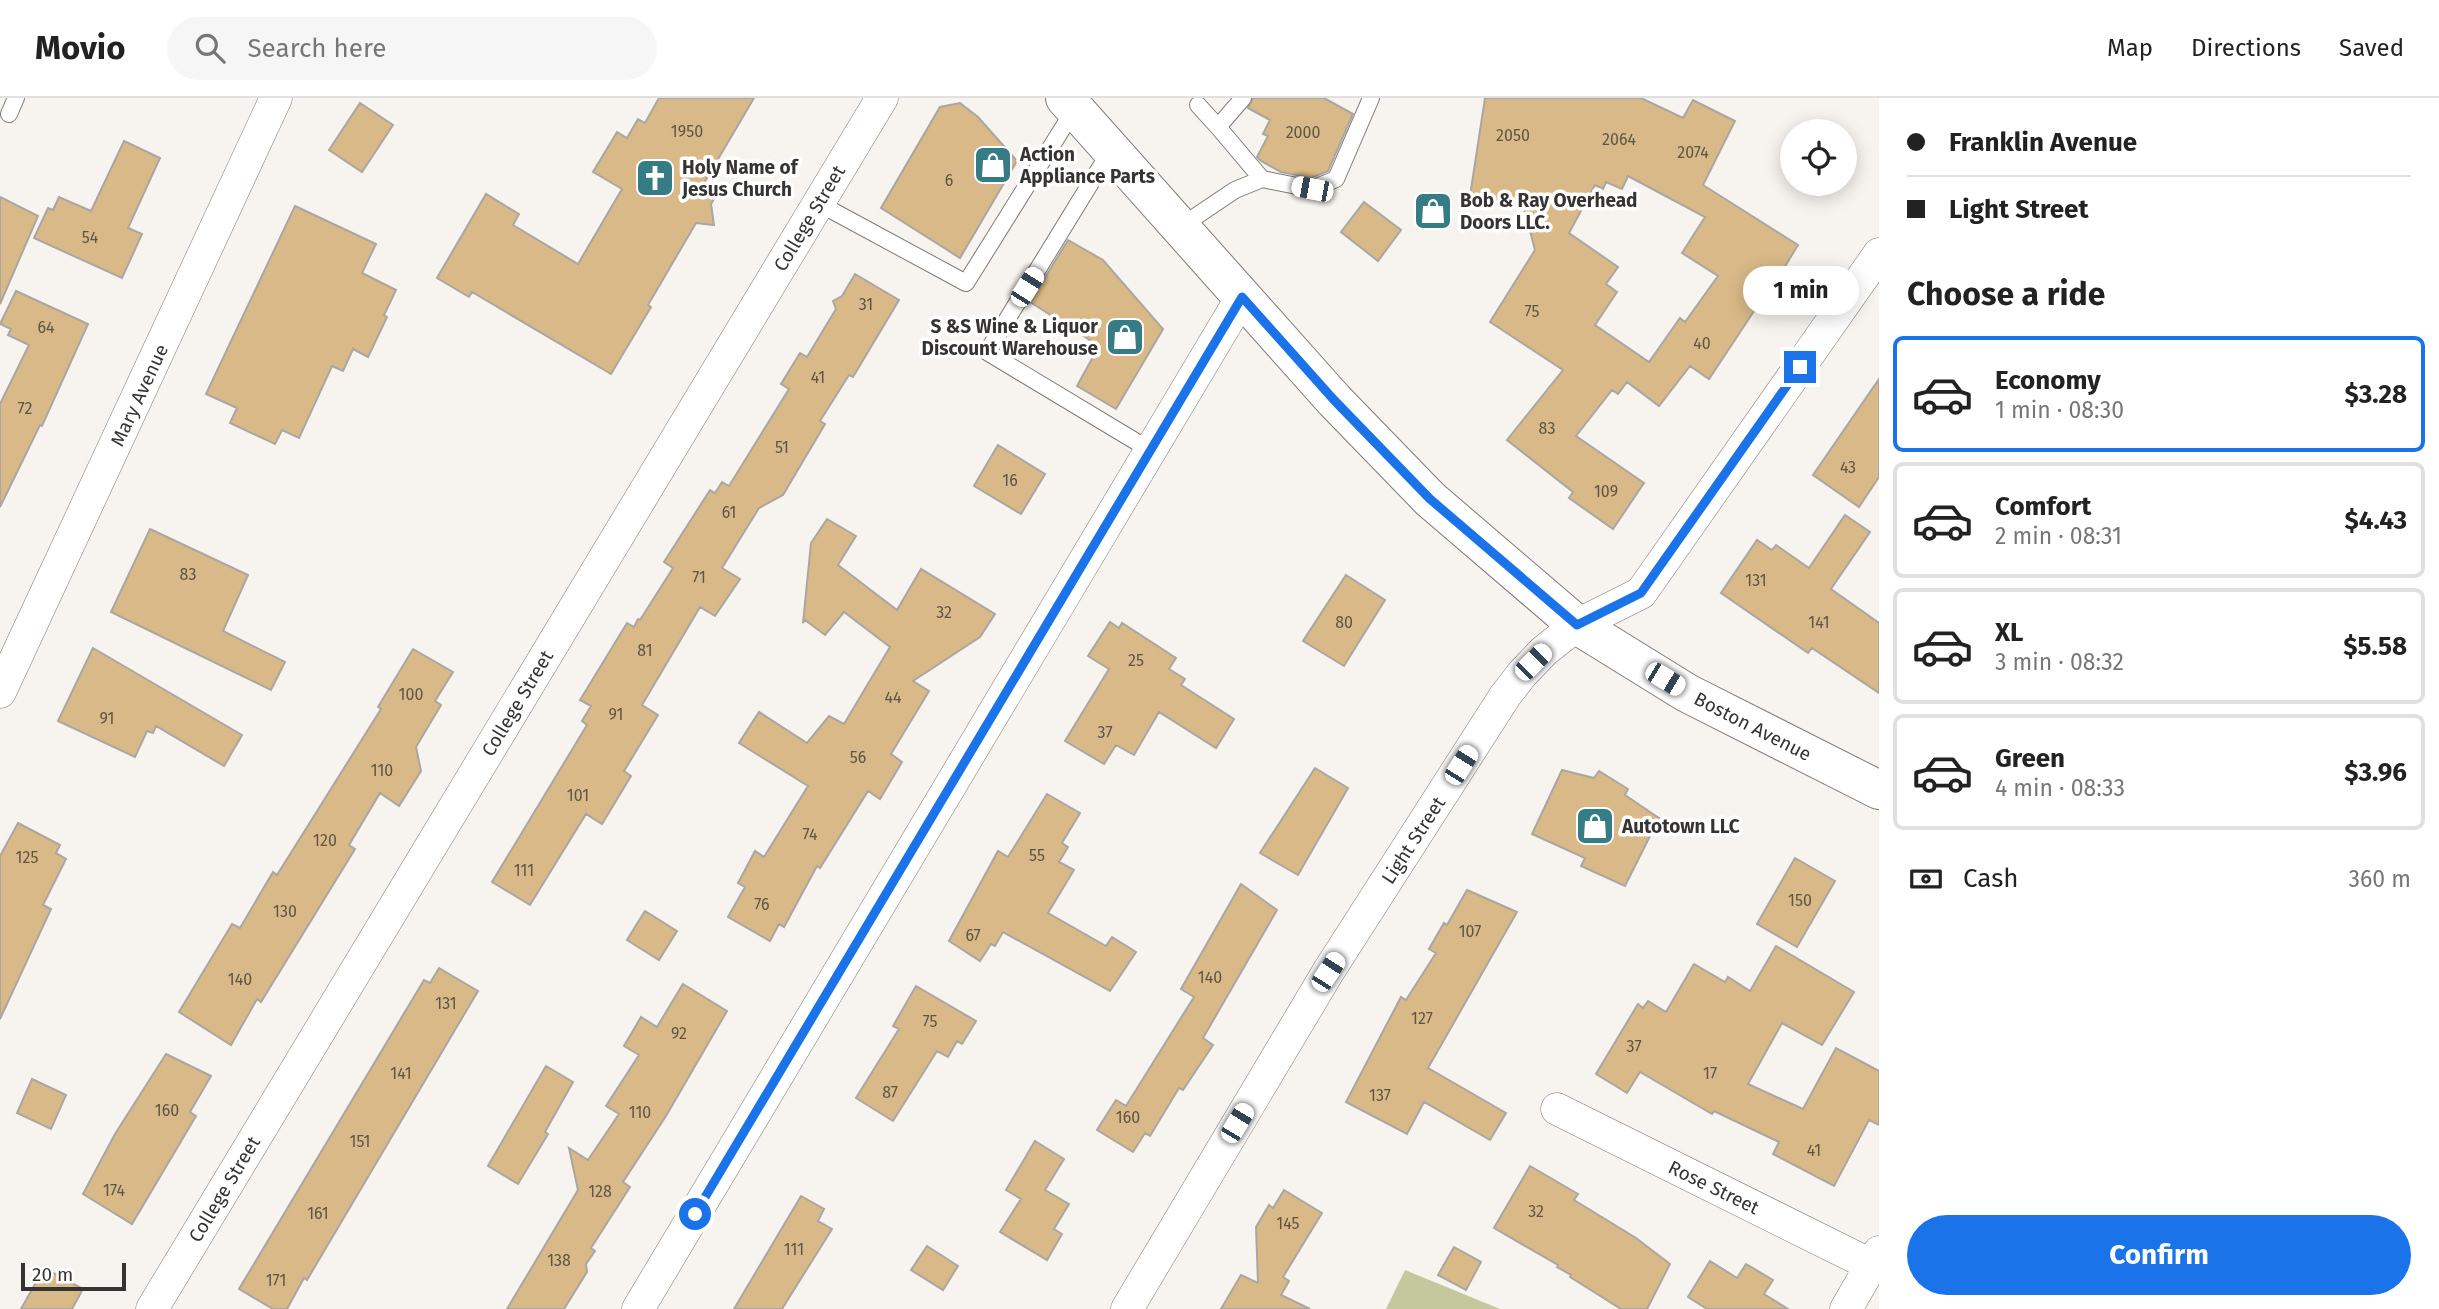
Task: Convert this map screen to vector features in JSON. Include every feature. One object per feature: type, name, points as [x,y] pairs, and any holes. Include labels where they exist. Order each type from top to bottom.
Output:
[{"type":"main road","name":"Boston Avenue","points":[[1075,101],[1111,150],[1334,400],[1430,499],[1577,625],[1687,693],[1879,790]]},
{"type":"street","name":"Mary Avenue","points":[[0,692],[276,98]]},
{"type":"street","name":"College Street","points":[[152,1309],[882,98]]},
{"type":"street","name":"Light Street","points":[[1127,1309],[1328,972],[1505,696],[1544,651],[1577,625],[1641,593],[1879,254]]},
{"type":"street","points":[[638,1309],[1242,297]]},
{"type":"street","name":"Rose Street","points":[[1557,1109],[1875,1259]]},
{"type":"street","points":[[1846,1309],[1875,1259]]},
{"type":"lane","points":[[9,114],[16,98]]},
{"type":"lane","points":[[1218,127],[1243,98]]},
{"type":"lane","points":[[1180,227],[1235,190],[1262,179],[1312,189],[1336,178],[1371,98]]},
{"type":"lane","points":[[818,204],[966,283],[1075,101]]},
{"type":"lane","points":[[1198,106],[1262,179]]},
{"type":"lane","points":[[1111,150],[987,352],[1150,450]]},
{"type":"green space","points":[[1405,1270],[1500,1309],[1386,1309]]},
{"type":"building","points":[[659,98],[754,98],[704,183],[718,192],[711,204],[714,225],[696,223],[611,374],[472,292],[469,297],[437,278],[486,194],[519,214],[513,225],[578,264],[622,189],[593,172],[617,132],[627,138],[638,119],[645,123]]},
{"type":"building","points":[[1253,98],[1324,98],[1353,114],[1328,171],[1311,178],[1281,172],[1261,161],[1257,157],[1268,136],[1263,134],[1270,120],[1248,108]]},
{"type":"building","points":[[1485,98],[1641,98],[1683,118],[1693,100],[1735,121],[1703,185],[1798,245],[1762,304],[1760,302],[1709,379],[1690,366],[1659,406],[1627,382],[1618,394],[1612,390],[1576,436],[1644,483],[1613,529],[1569,498],[1573,492],[1507,440],[1563,370],[1490,322],[1535,250],[1523,204],[1470,196]],"holes":[[[1628,176],[1705,217],[1682,253],[1718,276],[1685,322],[1680,318],[1649,362],[1595,325],[1617,292],[1606,284],[1618,267],[1569,233],[1595,185],[1603,189],[1606,182],[1622,189]]]},
{"type":"building","points":[[360,103],[393,125],[362,172],[329,150]]},
{"type":"building","points":[[960,103],[978,117],[1017,161],[960,258],[881,208],[940,107]]},
{"type":"building","points":[[124,141],[160,158],[128,228],[142,234],[122,278],[34,238],[48,208],[53,210],[59,197],[91,211]]},
{"type":"building","points":[[0,197],[38,216],[0,304]]},
{"type":"building","points":[[1364,202],[1401,230],[1378,261],[1341,232]]},
{"type":"building","points":[[295,206],[376,244],[362,273],[396,290],[384,315],[387,317],[368,357],[353,349],[343,371],[332,366],[299,438],[282,430],[275,444],[230,423],[237,408],[206,394]]},
{"type":"building","points":[[1068,240],[1103,260],[1163,329],[1116,409],[1077,386],[1099,346],[1030,302]]},
{"type":"building","points":[[855,274],[899,300],[853,377],[849,375],[820,421],[825,424],[783,495],[759,508],[722,568],[740,579],[715,616],[700,607],[642,705],[658,715],[624,771],[631,776],[602,824],[586,814],[530,905],[492,882],[587,725],[582,721],[591,706],[580,700],[627,623],[634,627],[638,619],[640,620],[673,568],[664,562],[710,490],[715,493],[722,482],[729,486],[789,389],[781,384],[800,353],[807,357],[836,309],[833,301],[842,296]]},
{"type":"building","points":[[16,291],[88,324],[42,426],[40,425],[0,507],[0,404],[29,345],[8,335],[11,329],[0,324]]},
{"type":"building","points":[[1879,379],[1879,477],[1859,507],[1813,475]]},
{"type":"building","points":[[998,445],[1045,474],[1021,514],[974,486]]},
{"type":"building","points":[[1845,515],[1870,532],[1831,589],[1879,623],[1879,693],[1812,648],[1808,653],[1721,593],[1757,540],[1772,550],[1776,545],[1809,568]]},
{"type":"building","points":[[827,519],[856,536],[838,565],[897,610],[921,569],[995,614],[980,637],[913,681],[929,691],[891,754],[902,762],[880,799],[868,791],[820,868],[817,866],[784,927],[779,924],[770,941],[728,917],[745,887],[738,883],[755,851],[764,857],[808,786],[739,743],[759,712],[807,743],[829,716],[844,724],[890,647],[844,612],[825,635],[805,620],[803,623],[811,543]]},
{"type":"building","points":[[150,529],[248,575],[223,631],[285,662],[271,690],[111,612]]},
{"type":"building","points":[[1346,575],[1385,600],[1344,666],[1303,641]]},
{"type":"building","points":[[1110,622],[1119,628],[1122,623],[1176,658],[1169,669],[1185,679],[1181,685],[1234,719],[1216,748],[1159,712],[1134,755],[1116,745],[1104,764],[1065,741],[1109,669],[1088,656]]},
{"type":"building","points":[[93,648],[242,735],[224,766],[156,726],[153,733],[147,731],[135,757],[58,721]]},
{"type":"building","points":[[413,649],[453,672],[435,701],[441,705],[416,747],[421,771],[399,806],[380,793],[349,845],[355,849],[261,1002],[257,999],[231,1045],[179,1012],[232,924],[240,928],[273,872],[277,875],[381,709],[378,707]]},
{"type":"building","points":[[1315,768],[1348,788],[1298,875],[1260,853]]},
{"type":"building","name":"Autotown LLC","points":[[1562,770],[1594,778],[1599,771],[1628,789],[1625,795],[1659,818],[1625,886],[1581,866],[1585,858],[1532,834]]},
{"type":"building","points":[[1047,794],[1080,813],[1062,843],[1068,847],[1059,862],[1074,870],[1048,913],[1106,946],[1112,937],[1136,952],[1110,991],[1003,932],[995,946],[991,944],[980,961],[949,941],[998,851],[1008,857]]},
{"type":"building","points":[[18,823],[60,845],[56,853],[66,859],[43,905],[51,909],[0,1019],[0,856]]},
{"type":"building","points":[[1795,858],[1835,881],[1797,947],[1757,924]]},
{"type":"building","points":[[1241,884],[1277,910],[1203,1038],[1213,1045],[1183,1090],[1179,1088],[1150,1136],[1145,1133],[1133,1152],[1097,1130],[1116,1100],[1126,1106],[1194,997],[1181,989]]},
{"type":"building","points":[[1467,890],[1517,912],[1428,1068],[1506,1113],[1490,1140],[1424,1102],[1407,1134],[1346,1102],[1401,997],[1406,1000],[1436,953],[1429,949],[1444,923],[1447,925]]},
{"type":"building","points":[[645,911],[677,931],[659,960],[627,940]]},
{"type":"building","points":[[1776,946],[1854,992],[1822,1045],[1782,1023],[1748,1084],[1803,1109],[1836,1048],[1879,1071],[1879,1125],[1869,1120],[1834,1186],[1773,1154],[1779,1142],[1714,1111],[1712,1114],[1640,1072],[1627,1093],[1596,1074],[1638,1004],[1643,1008],[1648,1001],[1666,1012],[1694,964],[1725,982],[1728,977],[1750,991]]},
{"type":"building","points":[[439,968],[478,991],[307,1280],[304,1278],[287,1309],[273,1309],[239,1289],[424,980],[430,983]]},
{"type":"building","points":[[683,984],[727,1011],[666,1116],[623,1182],[630,1187],[591,1248],[595,1251],[586,1264],[587,1272],[564,1309],[507,1309],[578,1190],[569,1148],[588,1160],[619,1114],[606,1106],[639,1055],[624,1046],[641,1017],[657,1027]]},
{"type":"building","points":[[916,986],[976,1021],[962,1044],[957,1041],[948,1057],[937,1051],[893,1121],[856,1098],[899,1029],[893,1026]]},
{"type":"building","points":[[166,1054],[211,1076],[190,1112],[196,1116],[132,1224],[83,1194],[115,1134]]},
{"type":"building","points":[[546,1066],[573,1082],[545,1132],[548,1134],[518,1184],[488,1166]]},
{"type":"building","points":[[32,1079],[66,1095],[51,1129],[17,1113]]},
{"type":"building","points":[[1035,1141],[1064,1159],[1045,1190],[1069,1204],[1054,1229],[1062,1234],[1047,1260],[1000,1232],[1021,1199],[1006,1190]]},
{"type":"building","points":[[1530,1166],[1578,1194],[1574,1200],[1636,1238],[1670,1264],[1647,1309],[1621,1309],[1570,1277],[1571,1275],[1557,1267],[1558,1265],[1494,1228]]},
{"type":"building","points":[[1284,1190],[1322,1213],[1283,1277],[1289,1281],[1281,1295],[1310,1309],[1221,1309],[1241,1275],[1258,1283],[1256,1227],[1269,1205],[1273,1208]]},
{"type":"building","points":[[801,1196],[824,1209],[818,1221],[832,1229],[782,1309],[734,1309]]},
{"type":"building","points":[[927,1246],[958,1266],[943,1290],[911,1270]]},
{"type":"building","points":[[1454,1247],[1481,1262],[1466,1290],[1438,1275]]},
{"type":"building","points":[[1710,1261],[1737,1278],[1746,1264],[1773,1280],[1764,1294],[1788,1309],[1707,1309],[1688,1297]]},
{"type":"building","points":[[44,1268],[83,1289],[72,1309],[21,1309]]},
{"type":"place","name":"Action Appliance Parts","points":[[993,165]]},
{"type":"place","name":"Holy Name of Jesus Church","points":[[655,178]]},
{"type":"place","name":"Bob & Ray Overhead Doors LLC.","points":[[1433,211]]},
{"type":"place","name":"S &S Wine & Liquor Discount Warehouse","points":[[1125,337]]},
{"type":"place","name":"Autotown LLC","points":[[1595,826]]},
{"type":"route","points":[[695,1214],[1242,297],[1334,400],[1430,499],[1577,625],[1641,593],[1800,367]]}]
